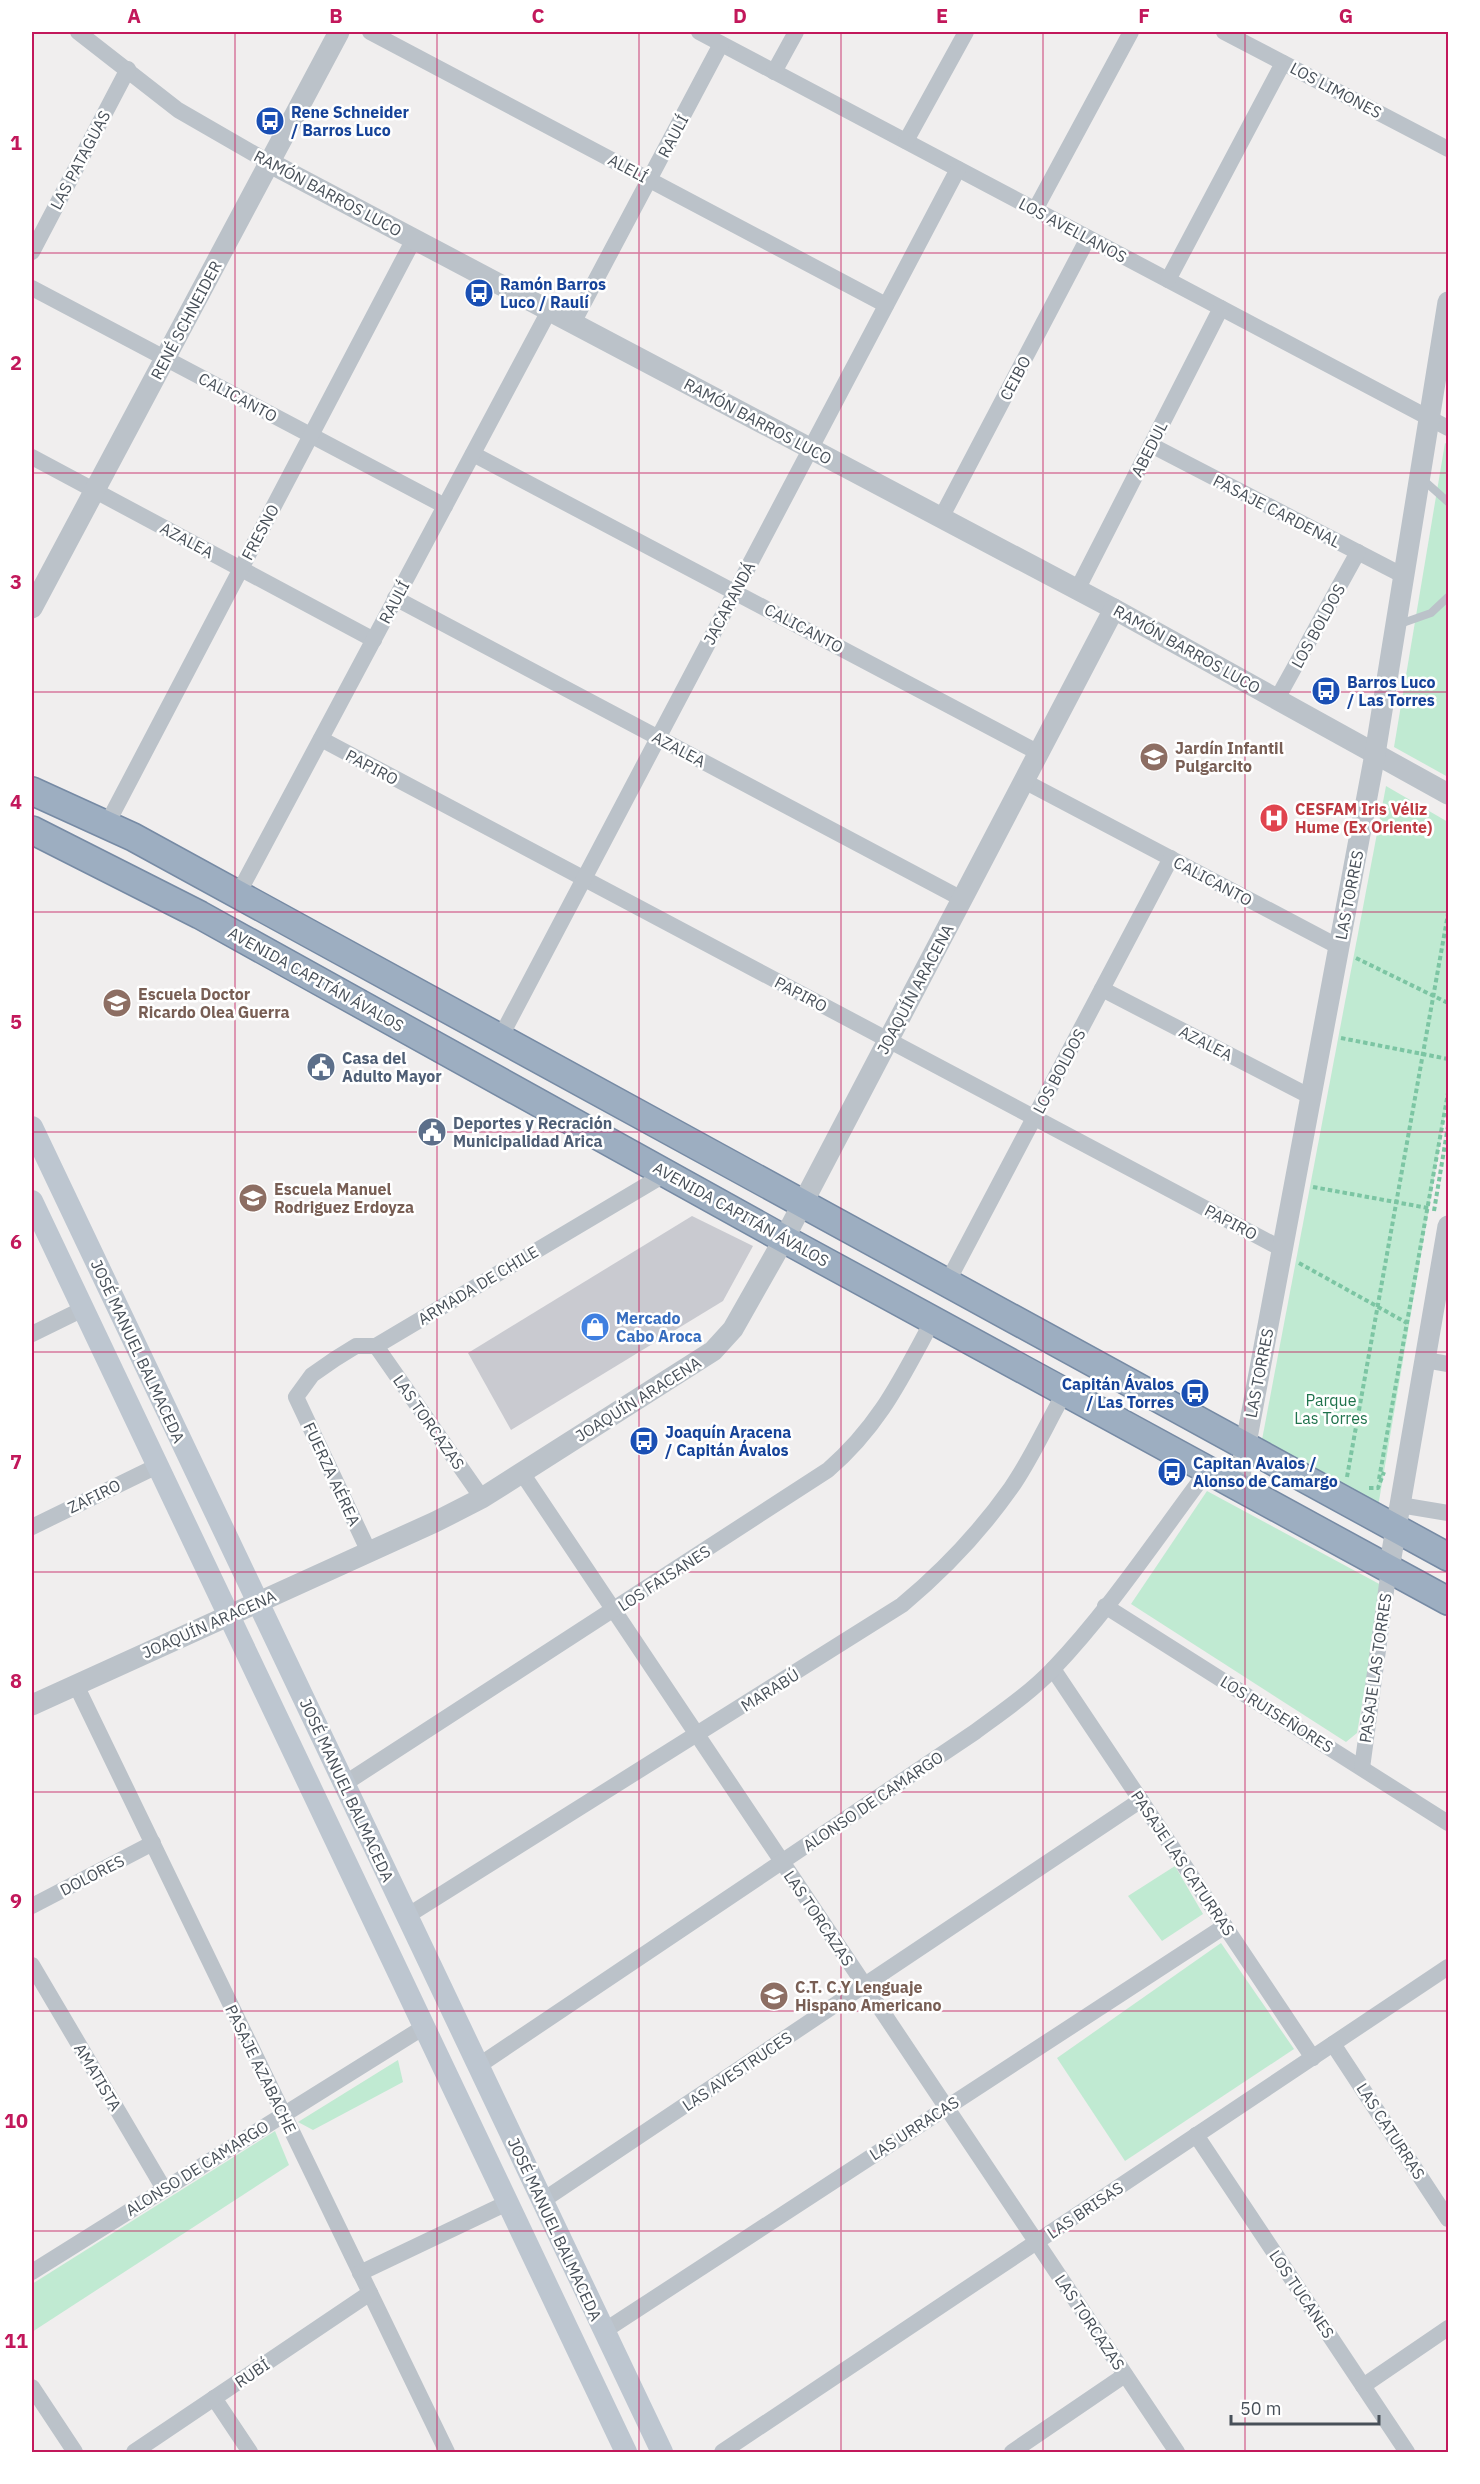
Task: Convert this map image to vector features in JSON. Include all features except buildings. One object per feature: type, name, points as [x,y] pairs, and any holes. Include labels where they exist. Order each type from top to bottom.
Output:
[{"type":"highway","points":[[32,791],[107,824],[238,894],[1245,1446],[1398,1516],[1449,1557]]},
{"type":"highway","name":"AVENIDA CAPITÁN ÁVALOS","points":[[32,830],[200,915],[784,1239],[1449,1601]]},
{"type":"main road","name":"JOSÉ MANUEL BALMACEDA","points":[[32,1127],[662,2452]]},
{"type":"main road","name":"JOSÉ MANUEL BALMACEDA","points":[[32,1201],[626,2452]]},
{"type":"street","name":"RAMÓN BARROS LUCO","points":[[78,32],[178,110],[270,163],[1114,609],[1449,794]]},
{"type":"street","name":"RENÉ SCHNEIDER","points":[[32,608],[339,32]]},
{"type":"street","name":"ALELÍ","points":[[370,32],[886,305]]},
{"type":"street","name":"LOS AVELLANOS","points":[[699,32],[1449,428]]},
{"type":"street","points":[[774,72],[796,32]]},
{"type":"street","points":[[906,141],[966,32]]},
{"type":"street","points":[[1035,210],[1131,32]]},
{"type":"street","name":"LOS LIMONES","points":[[1224,32],[1449,149]]},
{"type":"street","name":"RAULÍ","points":[[573,323],[722,44]]},
{"type":"street","points":[[1168,280],[1283,63]]},
{"type":"street","name":"LAS PATAGUAS","points":[[32,252],[128,69]]},
{"type":"street","name":"JACARANDÁ","points":[[500,1038],[958,169]]},
{"type":"street","name":"CEIBO","points":[[941,518],[1088,238]]},
{"type":"street","name":"FRESNO","points":[[107,824],[414,239]]},
{"type":"street","name":"CALICANTO","points":[[32,288],[445,506]]},
{"type":"street","name":"LAS TORRES","points":[[1238,1486],[1245,1446],[1290,1256],[1311,1097],[1347,952],[1375,754],[1449,302]]},
{"type":"street","name":"ABEDUL","points":[[1077,590],[1221,308]]},
{"type":"street","name":"RAULÍ","points":[[238,894],[549,310]]},
{"type":"street","name":"PASAJE CARDENAL","points":[[1150,446],[1404,576]]},
{"type":"street","name":"CALICANTO","points":[[473,454],[1039,753]]},
{"type":"street","name":"AZALEA","points":[[32,457],[374,640]]},
{"type":"street","name":"LOS BOLDOS","points":[[1277,699],[1358,552]]},
{"type":"street","name":"AZALEA","points":[[395,598],[962,899]]},
{"type":"street","name":"JOAQUÍN ARACENA","points":[[32,1705],[369,1552],[482,1498],[713,1351],[733,1329],[784,1239],[1114,609]]},
{"type":"street","name":"PAPIRO","points":[[321,739],[1290,1256]]},
{"type":"street","name":"CALICANTO","points":[[1024,781],[1347,952]]},
{"type":"street","name":"LOS BOLDOS","points":[[947,1283],[1171,858]]},
{"type":"street","name":"AZALEA","points":[[1102,989],[1311,1097]]},
{"type":"street","name":"ARMADA DE CHILE","points":[[296,1397],[312,1375],[356,1346],[376,1346],[667,1173]]},
{"type":"street","points":[[1389,1569],[1449,1227]]},
{"type":"street","points":[[32,1334],[83,1309]]},
{"type":"street","name":"LOS FAISANES","points":[[344,1784],[614,1611],[828,1470],[846,1454],[884,1409],[933,1320]]},
{"type":"street","name":"LAS TORCAZAS","points":[[376,1346],[482,1498]]},
{"type":"street","points":[[1425,1360],[1449,1364]]},
{"type":"street","name":"MARABÚ","points":[[407,1916],[875,1624],[933,1579],[962,1549],[1012,1486],[1065,1392]]},
{"type":"street","name":"FUERZA AÉREA","points":[[296,1397],[369,1552]]},
{"type":"street","name":"ZAFIRO","points":[[32,1527],[157,1466]]},
{"type":"street","name":"ALONSO DE CAMARGO","points":[[478,2066],[975,1732],[1053,1669],[1105,1606],[1208,1470]]},
{"type":"street","name":"LAS TORCAZAS","points":[[522,1473],[1177,2452]]},
{"type":"street","points":[[1398,1516],[1449,1513]]},
{"type":"street","name":"PASAJE LAS TORRES","points":[[1362,1768],[1389,1569]]},
{"type":"street","name":"LOS RUISEÑORES","points":[[1105,1606],[1449,1823]]},
{"type":"street","name":"PASAJE LAS CATURRAS","points":[[1053,1669],[1313,2058]]},
{"type":"street","name":"PASAJE AZABACHE","points":[[76,1685],[447,2452]]},
{"type":"street","name":"LAS AVESTRUCES","points":[[542,2201],[1141,1800]]},
{"type":"street","name":"DOLORES","points":[[32,1906],[153,1843]]},
{"type":"street","name":"LAS URRACAS","points":[[604,2331],[1225,1926]]},
{"type":"street","name":"AMATISTA","points":[[32,1965],[164,2189]]},
{"type":"street","name":"LAS BRISAS","points":[[722,2452],[1449,1967]]},
{"type":"street","name":"ALONSO DE CAMARGO","points":[[34,2266],[164,2189],[424,2027]]},
{"type":"street","name":"LAS CATURRAS","points":[[1333,2044],[1449,2219]]},
{"type":"street","name":"LOS TUCANES","points":[[1196,2135],[1407,2452]]},
{"type":"street","points":[[360,2273],[507,2203]]},
{"type":"street","name":"RUBÍ","points":[[134,2452],[370,2293]]},
{"type":"street","points":[[1363,2386],[1449,2328]]},
{"type":"street","points":[[1012,2452],[1125,2375]]},
{"type":"street","points":[[32,2387],[75,2452]]},
{"type":"street","points":[[214,2398],[250,2452]]},
{"type":"lane","points":[[1420,477],[1449,502]]},
{"type":"lane","points":[[1396,626],[1431,613],[1449,597]]},
{"type":"path","points":[[1346,1485],[1449,914]]},
{"type":"path","points":[[1347,952],[1449,1003]]},
{"type":"path","points":[[1340,1038],[1449,1059]]},
{"type":"path","points":[[1377,1494],[1449,1093]]},
{"type":"path","points":[[1313,1186],[1428,1208]]},
{"type":"path","points":[[1290,1256],[1407,1323]]},
{"type":"path","points":[[1378,1488],[1385,1469],[1404,1377]]},
{"type":"path","points":[[1338,1472],[1357,1482]]},
{"type":"path","points":[[1366,1487],[1378,1488]]},
{"type":"green space","points":[[1445,443],[1448,445],[1448,777],[1394,747]]},
{"type":"green space","name":"Parque Las Torres","points":[[1386,786],[1448,822],[1448,1096],[1378,1507],[1261,1445]]},
{"type":"green space","points":[[1207,1491],[1383,1586],[1357,1733],[1346,1742],[1131,1604]]},
{"type":"green space","points":[[1175,1866],[1203,1914],[1162,1941],[1128,1896]]},
{"type":"green space","points":[[1221,1943],[1294,2049],[1125,2161],[1057,2058]]},
{"type":"green space","points":[[398,2060],[403,2082],[313,2130],[298,2122]]},
{"type":"green space","points":[[275,2131],[289,2165],[32,2332],[32,2284]]},
{"type":"place","name":"Rene Schneider / Barros Luco","points":[[270,121]]},
{"type":"place","name":"Ramón Barros Luco / Raulí","points":[[479,293]]},
{"type":"place","name":"Barros Luco / Las Torres","points":[[1326,691]]},
{"type":"place","name":"Jardín Infantil Pulgarcito","points":[[1154,757]]},
{"type":"place","name":"CESFAM Iris Véliz Hume (Ex Oriente)","points":[[1274,818]]},
{"type":"place","name":"Escuela Doctor Ricardo Olea Guerra","points":[[117,1003]]},
{"type":"place","name":"Casa del Adulto Mayor","points":[[321,1067]]},
{"type":"place","name":"Deportes y Recración Municipalidad Arica","points":[[432,1132]]},
{"type":"place","name":"Escuela Manuel Rodriguez Erdoyza","points":[[253,1198]]},
{"type":"place","name":"Mercado Cabo Aroca","points":[[595,1327]]},
{"type":"place","name":"Capitán Ávalos / Las Torres","points":[[1195,1393]]},
{"type":"place","name":"Joaquín Aracena / Capitán Ávalos","points":[[644,1441]]},
{"type":"place","name":"Capitan Avalos / Alonso de Camargo","points":[[1172,1472]]},
{"type":"place","name":"C.T. C.Y Lenguaje Hispano Americano","points":[[774,1996]]}]
